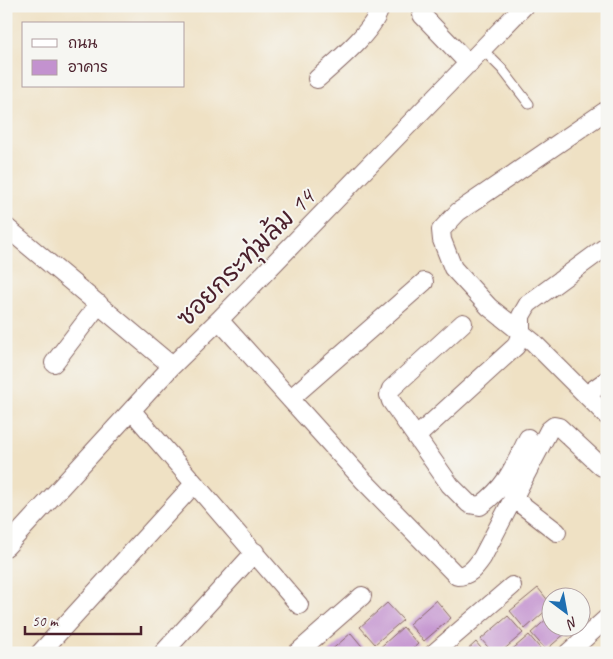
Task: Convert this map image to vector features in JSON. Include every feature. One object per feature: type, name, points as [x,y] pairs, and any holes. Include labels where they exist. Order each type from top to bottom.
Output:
[{"type":"street","points":[[317,79],[351,48],[367,30],[380,11],[380,6]]},
{"type":"street","name":"ซอยกระทุ่มล้ม 14","points":[[10,538],[132,411],[172,366],[524,6]]},
{"type":"street","points":[[422,15],[469,64]]},
{"type":"street","points":[[607,110],[458,212],[441,230],[442,240],[453,268],[489,307],[533,342],[607,416]]},
{"type":"street","points":[[6,227],[172,366]]},
{"type":"street","points":[[416,436],[516,346],[521,333],[521,316],[528,304],[607,246]]},
{"type":"street","points":[[290,399],[424,282]]},
{"type":"street","points":[[54,363],[99,304]]},
{"type":"street","points":[[218,320],[364,481],[456,576],[464,576],[477,565],[549,430],[554,426],[559,427],[602,467]]},
{"type":"street","points":[[463,323],[391,389],[389,395],[391,400],[450,485],[470,504],[480,506],[494,496],[508,479],[528,438]]},
{"type":"street","points":[[586,396],[607,380]]},
{"type":"street","points":[[132,411],[299,605]]},
{"type":"street","points":[[40,653],[194,484]]},
{"type":"street","points":[[512,498],[557,532]]},
{"type":"street","points":[[163,653],[255,552]]},
{"type":"street","points":[[434,653],[512,586]]},
{"type":"street","points":[[297,653],[362,596]]},
{"type":"street","points":[[568,653],[607,618]]},
{"type":"lane","points":[[482,50],[502,69],[529,104]]},
{"type":"building","points":[[538,588],[540,590],[540,616],[525,629],[510,611]]},
{"type":"building","points":[[436,600],[451,618],[424,641],[409,624]]},
{"type":"building","points":[[387,603],[403,620],[375,644],[360,627]]},
{"type":"building","points":[[508,616],[523,633],[500,653],[493,653],[481,639]]},
{"type":"building","points":[[540,625],[540,636],[562,636],[546,650],[531,633]]},
{"type":"building","points":[[403,627],[418,644],[408,653],[378,653],[376,651]]},
{"type":"building","points":[[351,633],[366,651],[364,653],[328,653]]},
{"type":"building","points":[[529,635],[544,653],[508,653]]},
{"type":"building","points":[[476,642],[485,653],[464,653]]}]
